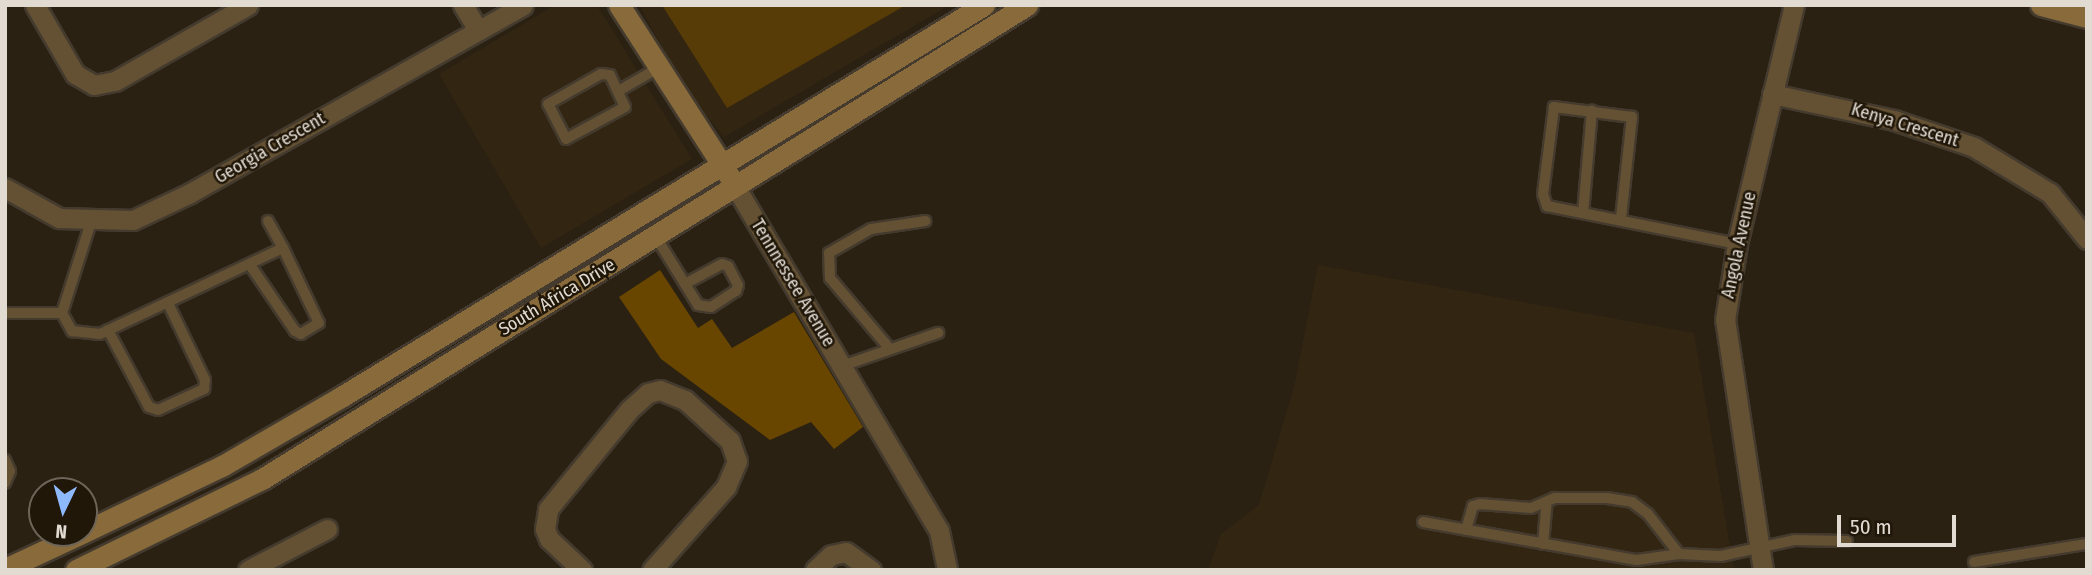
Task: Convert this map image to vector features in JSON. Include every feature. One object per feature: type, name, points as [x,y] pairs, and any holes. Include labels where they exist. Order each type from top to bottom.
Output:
[{"type":"street","points":[[35,5],[75,74],[94,85],[115,81],[248,5]]},
{"type":"street","points":[[463,5],[478,30]]},
{"type":"street","name":"Georgia Crescent","points":[[5,188],[43,212],[90,222],[132,220],[162,208],[523,5]]},
{"type":"street","name":"Tennnessee Avenue","points":[[619,5],[735,186],[939,531],[947,570]]},
{"type":"street","name":"South Africa Drive","points":[[98,526],[246,452],[984,5]]},
{"type":"street","name":"South Africa Drive","points":[[76,570],[262,479],[1027,5]]},
{"type":"street","name":"Angola Avenue","points":[[1763,570],[1725,343],[1728,289],[1737,244],[1794,5]]},
{"type":"street","points":[[2041,5],[2087,17]]},
{"type":"street","name":"Kenya Crescent","points":[[1772,94],[1894,120],[1974,147],[2050,193],[2087,239]]},
{"type":"street","points":[[582,570],[549,539],[545,529],[548,509],[629,410],[648,393],[660,390],[685,400],[730,441],[737,461],[726,487],[652,570]]},
{"type":"street","points":[[248,570],[327,529]]},
{"type":"street","name":"South Africa Drive","points":[[5,569],[53,547]]},
{"type":"street","points":[[815,570],[831,555],[846,552],[871,570]]},
{"type":"lane","points":[[620,90],[660,67]]},
{"type":"lane","points":[[604,73],[620,90],[626,103],[623,109],[569,139],[547,109],[549,103],[604,73]]},
{"type":"lane","points":[[1621,218],[1633,119],[1625,113],[1552,109],[1544,181],[1547,206],[1621,218],[1737,244]]},
{"type":"lane","points":[[1583,213],[1592,110]]},
{"type":"lane","points":[[250,265],[300,334],[320,320],[268,221]]},
{"type":"lane","points":[[890,349],[830,278],[829,253],[871,229],[925,221]]},
{"type":"lane","points":[[90,222],[62,313],[72,331],[108,330],[284,248]]},
{"type":"lane","points":[[656,237],[685,284],[704,308],[736,291],[737,285],[728,266],[722,264],[685,284]]},
{"type":"lane","points":[[108,330],[149,407],[158,410],[204,389],[205,380],[168,303]]},
{"type":"lane","points":[[5,313],[62,313]]},
{"type":"lane","points":[[842,366],[938,333]]},
{"type":"lane","points":[[5,460],[10,471],[5,483]]},
{"type":"lane","points":[[1466,530],[1473,506],[1546,506],[1555,498],[1572,496],[1632,502],[1648,514],[1679,554]]},
{"type":"lane","points":[[1543,544],[1546,506]]},
{"type":"lane","points":[[1423,522],[1637,560],[1679,554],[1721,556],[1795,540],[1847,541]]},
{"type":"lane","points":[[1974,562],[2087,544]]},
{"type":"shaded area","points":[[555,5],[597,5],[692,159],[541,248],[439,74]]},
{"type":"shaded area","points":[[639,5],[950,5],[724,137],[687,93]]},
{"type":"shaded area","points":[[662,5],[906,5],[727,108]]},
{"type":"shaded area","points":[[1318,265],[1694,333],[1734,570],[1208,570],[1221,534],[1259,505],[1294,387]]},
{"type":"building","points":[[660,270],[698,328],[712,319],[732,348],[794,312],[863,427],[834,449],[811,422],[770,440],[661,359],[619,297]]}]
